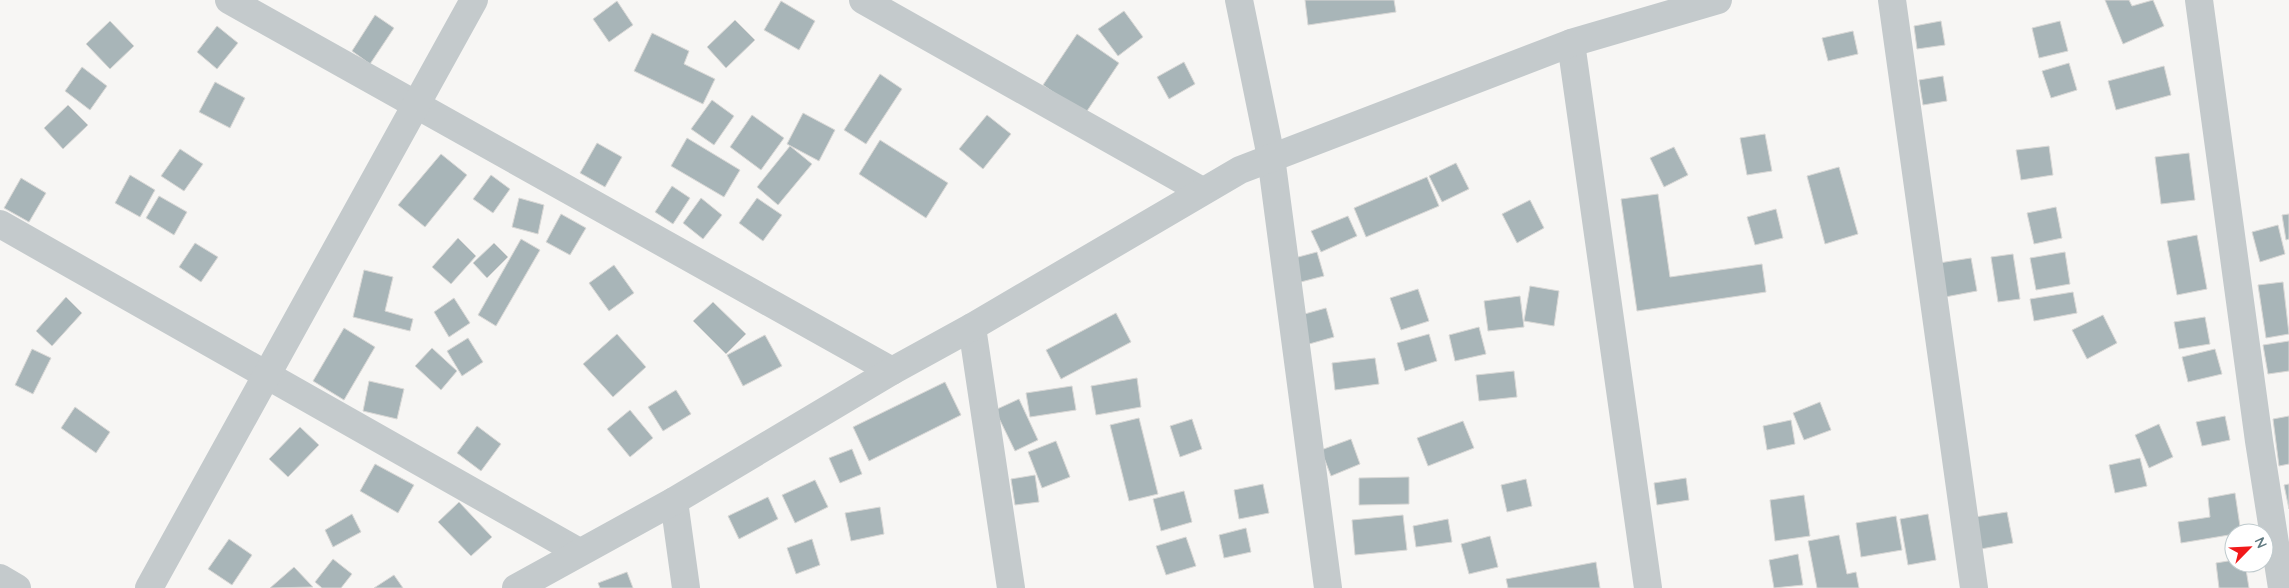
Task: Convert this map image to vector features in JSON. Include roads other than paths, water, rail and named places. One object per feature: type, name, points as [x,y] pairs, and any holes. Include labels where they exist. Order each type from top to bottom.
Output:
[{"type":"street","points":[[229,0],[892,371]]},
{"type":"street","points":[[149,588],[474,0]]},
{"type":"street","points":[[863,0],[1202,191]]},
{"type":"street","points":[[1239,0],[1271,157],[1328,588]]},
{"type":"street","points":[[516,588],[674,501],[892,371],[972,327],[1240,170],[1571,43],[1718,0]]},
{"type":"street","points":[[1892,0],[1974,588]]},
{"type":"street","points":[[2199,0],[2259,441],[2282,588]]},
{"type":"street","points":[[1571,43],[1648,588]]},
{"type":"street","points":[[0,224],[579,552]]},
{"type":"street","points":[[972,327],[1012,588]]},
{"type":"street","points":[[674,501],[686,588]]},
{"type":"street","points":[[0,578],[17,588]]}]
